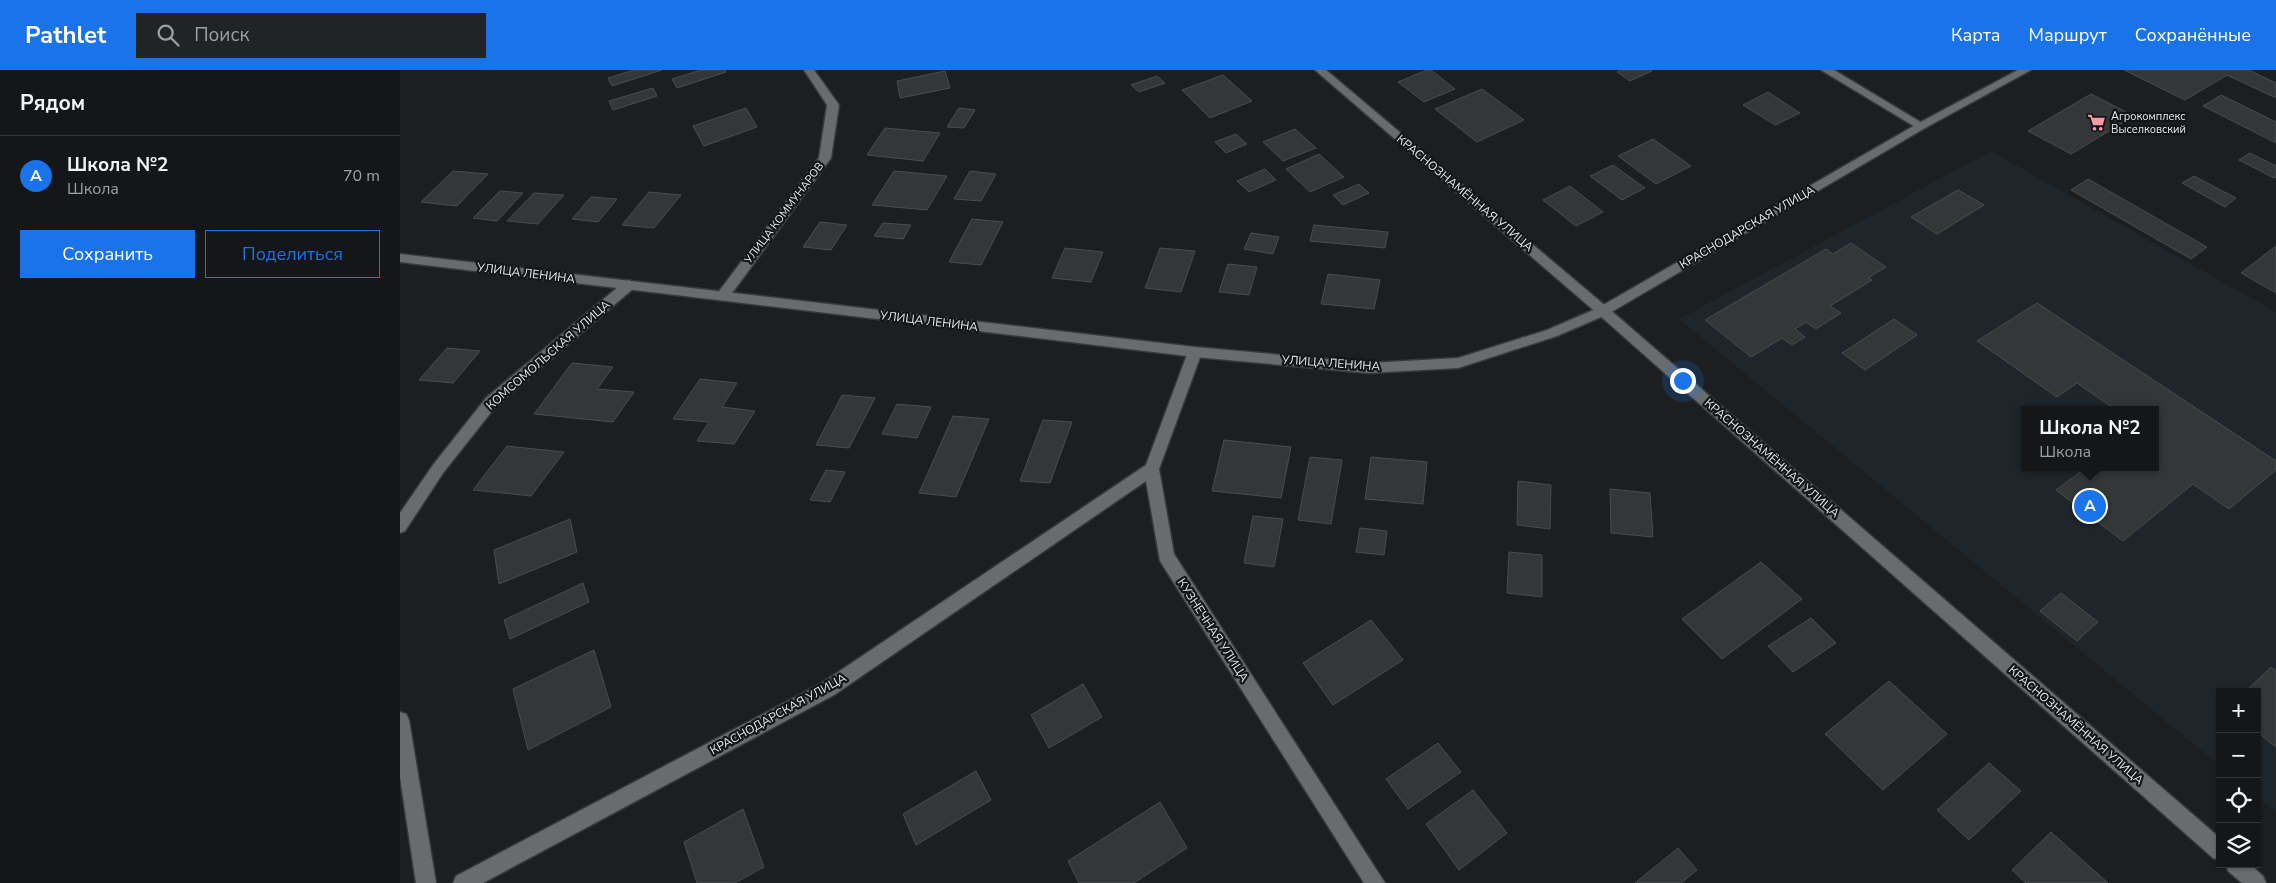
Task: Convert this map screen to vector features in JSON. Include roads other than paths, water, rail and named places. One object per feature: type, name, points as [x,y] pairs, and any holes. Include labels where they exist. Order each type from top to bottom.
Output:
[{"type":"street","name":"УЛИЦА КОММУНАРОВ","points":[[722,297],[825,158],[833,105],[809,70]]},
{"type":"street","name":"КРАСНОЗНАМЁННАЯ УЛИЦА","points":[[1320,70],[1603,311],[2216,847]]},
{"type":"street","points":[[1826,70],[1921,126]]},
{"type":"street","name":"КРАСНОДАРСКАЯ УЛИЦА","points":[[1458,363],[1552,333],[1603,311],[1921,126],[2026,70]]},
{"type":"street","name":"УЛИЦА ЛЕНИНА","points":[[400,258],[1195,352],[1369,368],[1458,363]]},
{"type":"street","name":"КОМСОМОЛЬСКАЯ УЛИЦА","points":[[400,526],[438,469],[491,402],[629,284]]},
{"type":"street","name":"КУЗНЕЧНАЯ УЛИЦА","points":[[1195,352],[1152,469],[1166,556],[1375,883]]},
{"type":"street","name":"КРАСНОДАРСКАЯ УЛИЦА","points":[[463,883],[828,689],[1152,469]]},
{"type":"street","points":[[400,720],[426,883]]},
{"type":"street","points":[[2239,868],[2256,883]]},
{"type":"place","name":"Агрокомплекс Выселковский","points":[[2097,122]]},
{"type":"place","name":"Школа №2","points":[[2090,506]]}]
